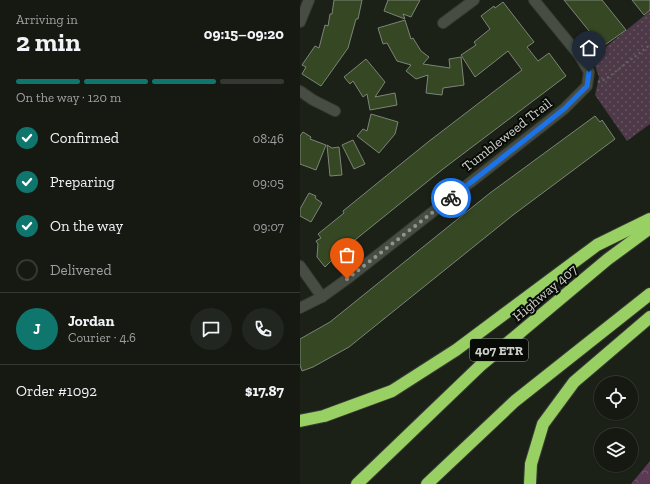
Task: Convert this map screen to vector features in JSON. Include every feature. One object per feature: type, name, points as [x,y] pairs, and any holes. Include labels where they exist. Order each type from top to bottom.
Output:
[{"type":"highway","points":[[300,421],[324,416],[392,391],[456,350],[597,245],[650,219]]},
{"type":"highway","name":"Highway 407","points":[[357,484],[480,366],[608,259],[650,228]]},
{"type":"highway","points":[[427,484],[515,401],[650,294]]},
{"type":"highway","points":[[530,484],[531,464],[543,424],[574,382],[650,317]]},
{"type":"street","points":[[300,22],[309,0]]},
{"type":"street","points":[[443,23],[474,0]]},
{"type":"street","points":[[534,0],[589,72],[587,86]]},
{"type":"street","name":"Tumbleweed Trail","points":[[300,308],[322,297],[564,109],[587,86]]},
{"type":"street","points":[[300,91],[313,100],[335,111]]},
{"type":"street","points":[[300,266],[322,297]]},
{"type":"path","points":[[587,86],[606,79],[650,45]]},
{"type":"green space","points":[[650,461],[650,484],[631,484]]},
{"type":"shaded area","points":[[650,11],[650,124],[627,141],[595,95],[599,77],[592,58]]},
{"type":"building","points":[[334,0],[362,0],[358,19],[356,19],[348,48],[321,86],[302,74],[306,67],[302,65],[315,46],[319,48],[325,25],[328,26],[330,14],[332,14]]},
{"type":"building","points":[[388,0],[420,0],[411,17],[403,14],[405,19],[384,11]]},
{"type":"building","points":[[564,0],[602,0],[626,30],[602,47]]},
{"type":"building","points":[[632,0],[650,0],[650,10],[644,15]]},
{"type":"building","points":[[503,2],[534,42],[527,47],[538,61],[549,53],[566,76],[443,169],[340,252],[325,267],[317,257],[318,244],[316,241],[321,238],[318,234],[344,213],[343,211],[428,142],[522,70],[508,51],[475,77],[461,55],[476,45],[474,42],[490,29],[481,16],[494,6],[495,8]]},
{"type":"building","points":[[405,20],[411,39],[413,38],[421,51],[429,57],[423,64],[450,68],[449,59],[461,57],[464,85],[443,88],[442,95],[426,93],[428,75],[416,79],[406,71],[411,65],[397,61],[387,43],[383,44],[378,28]]},
{"type":"building","points":[[366,59],[385,82],[375,97],[395,93],[397,105],[370,110],[367,94],[363,97],[353,81],[350,84],[344,77]]},
{"type":"building","points":[[371,114],[398,122],[395,134],[379,153],[357,136],[363,129],[367,131]]},
{"type":"building","points":[[595,116],[600,122],[602,120],[615,139],[513,215],[349,347],[313,367],[302,371],[300,365],[300,339],[330,322],[490,193]]},
{"type":"building","points":[[303,132],[311,137],[310,139],[326,145],[316,170],[300,164],[300,136]]},
{"type":"building","points":[[353,140],[365,164],[354,169],[342,145]]},
{"type":"building","points":[[327,145],[332,148],[339,147],[342,175],[330,176]]},
{"type":"building","points":[[309,193],[316,196],[315,198],[322,203],[311,222],[300,216],[300,209]]},
{"type":"way so far","points":[[347,279],[451,198]]},
{"type":"route","points":[[451,198],[564,109],[587,86],[589,72]]}]
